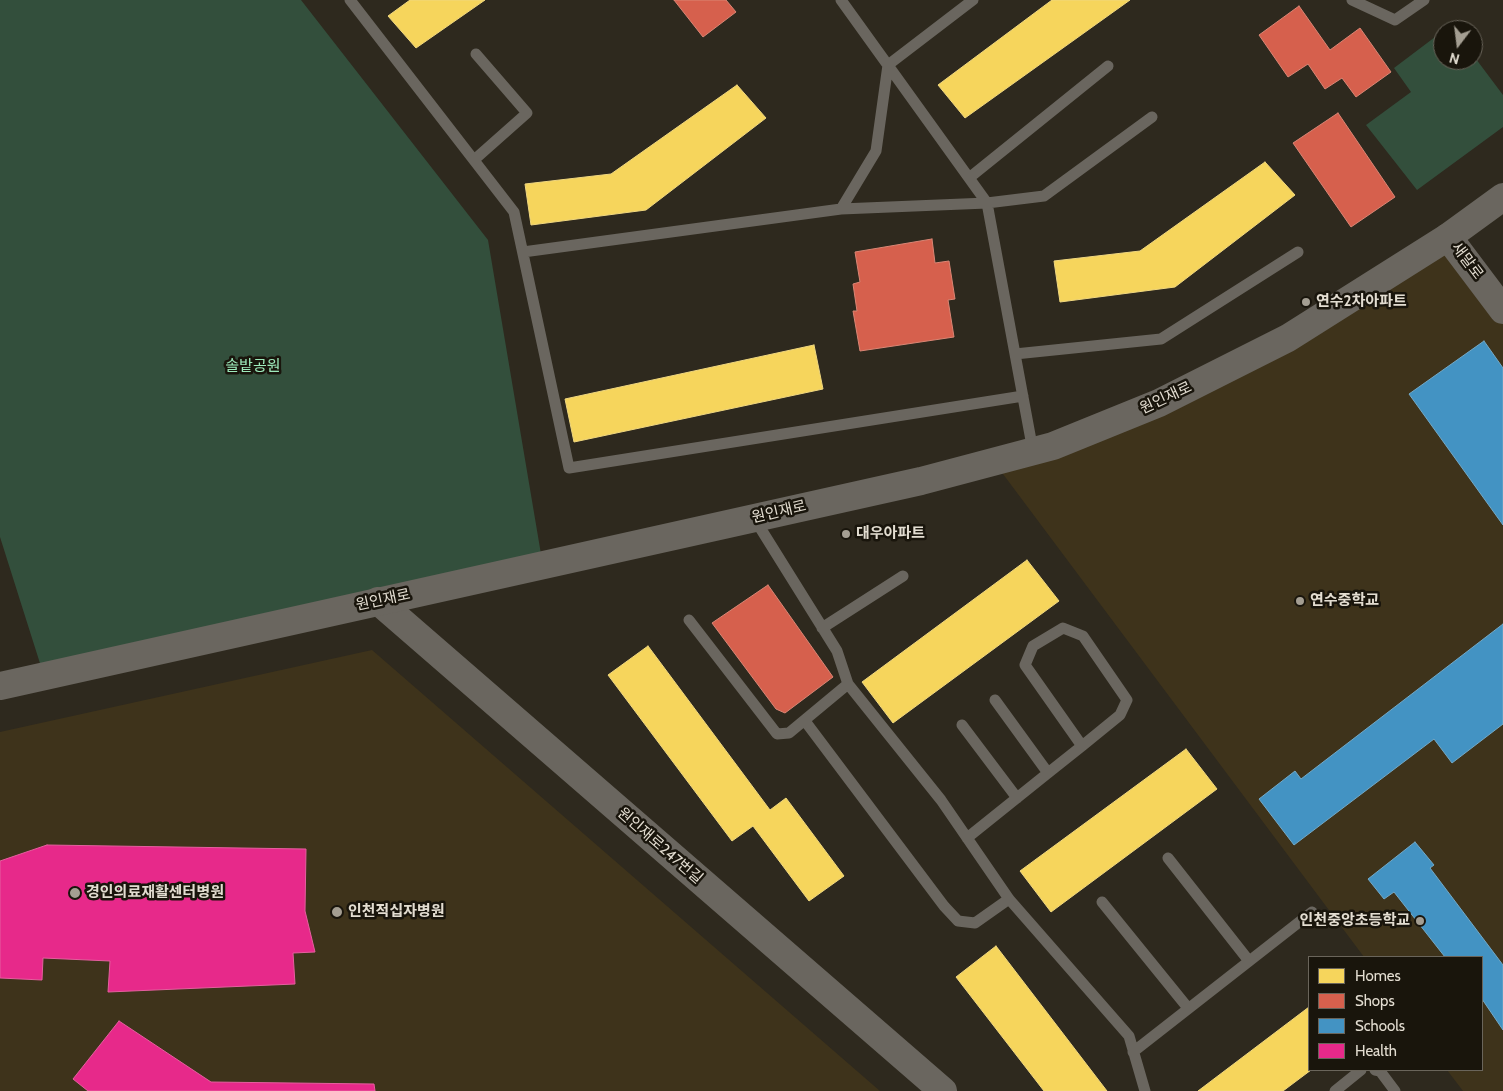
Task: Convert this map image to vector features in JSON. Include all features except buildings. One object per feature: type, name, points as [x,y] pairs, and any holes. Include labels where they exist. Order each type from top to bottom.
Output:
[{"type":"main road","name":"원인재로","points":[[0,686],[921,481],[1053,446],[1159,403],[1288,338],[1448,237],[1503,197]]},
{"type":"main road","name":"새말로","points":[[1448,237],[1503,310]]},
{"type":"main road","name":"원인재로247번길","points":[[378,601],[943,1091]]},
{"type":"lane","points":[[350,0],[514,212],[569,468],[1023,396]]},
{"type":"lane","points":[[841,0],[987,203],[1033,451]]},
{"type":"lane","points":[[841,210],[876,151],[888,66],[973,0]]},
{"type":"lane","points":[[1352,0],[1395,20],[1424,0]]},
{"type":"lane","points":[[474,160],[527,113],[476,54]]},
{"type":"lane","points":[[969,178],[1108,66]]},
{"type":"lane","points":[[523,252],[841,210],[987,203],[1044,196],[1152,117]]},
{"type":"lane","points":[[1015,354],[1161,339],[1298,252]]},
{"type":"lane","points":[[754,518],[837,651],[848,684],[941,800],[1009,898],[1128,1036],[1145,1091]]},
{"type":"lane","points":[[822,628],[903,576]]},
{"type":"lane","points":[[689,620],[777,734],[789,733],[848,684]]},
{"type":"lane","points":[[967,838],[1082,746],[1120,715],[1128,700],[1083,636],[1063,628],[1033,646],[1025,665],[1082,746]]},
{"type":"lane","points":[[995,700],[1048,773]]},
{"type":"lane","points":[[805,721],[944,906],[958,921],[975,923],[1009,898]]},
{"type":"lane","points":[[962,725],[1017,798]]},
{"type":"lane","points":[[1168,858],[1249,961]]},
{"type":"lane","points":[[1102,902],[1188,1008]]},
{"type":"lane","points":[[1133,1052],[1312,912]]},
{"type":"lane","points":[[1335,1091],[1360,1071]]},
{"type":"lane","points":[[1380,1071],[1395,1091]]},
{"type":"shaded area","name":"연수중학교","points":[[1448,237],[1503,310],[1503,1091],[1463,1091],[1448,1071],[1483,1071],[1483,956],[1363,956],[994,462],[1159,403]]},
{"type":"shaded area","name":"인천적십자병원","points":[[372,650],[880,1091],[0,1091],[0,732]]},
{"type":"green space","name":"솔밭공원","points":[[0,0],[301,0],[488,240],[543,566],[44,676],[0,537]]},
{"type":"green space","points":[[1433,39],[1433,70],[1483,70],[1483,68],[1503,95],[1503,127],[1417,190],[1366,125],[1411,92],[1394,68]]},
{"type":"place","name":"연수2차아파트","points":[[1306,302]]},
{"type":"place","name":"대우아파트","points":[[846,534]]},
{"type":"place","name":"연수중학교","points":[[1300,601]]},
{"type":"place","name":"경인의료재활센터병원","points":[[75,893]]},
{"type":"place","name":"인천적십자병원","points":[[337,912]]},
{"type":"place","name":"인천중앙초등학교","points":[[1420,921]]}]
